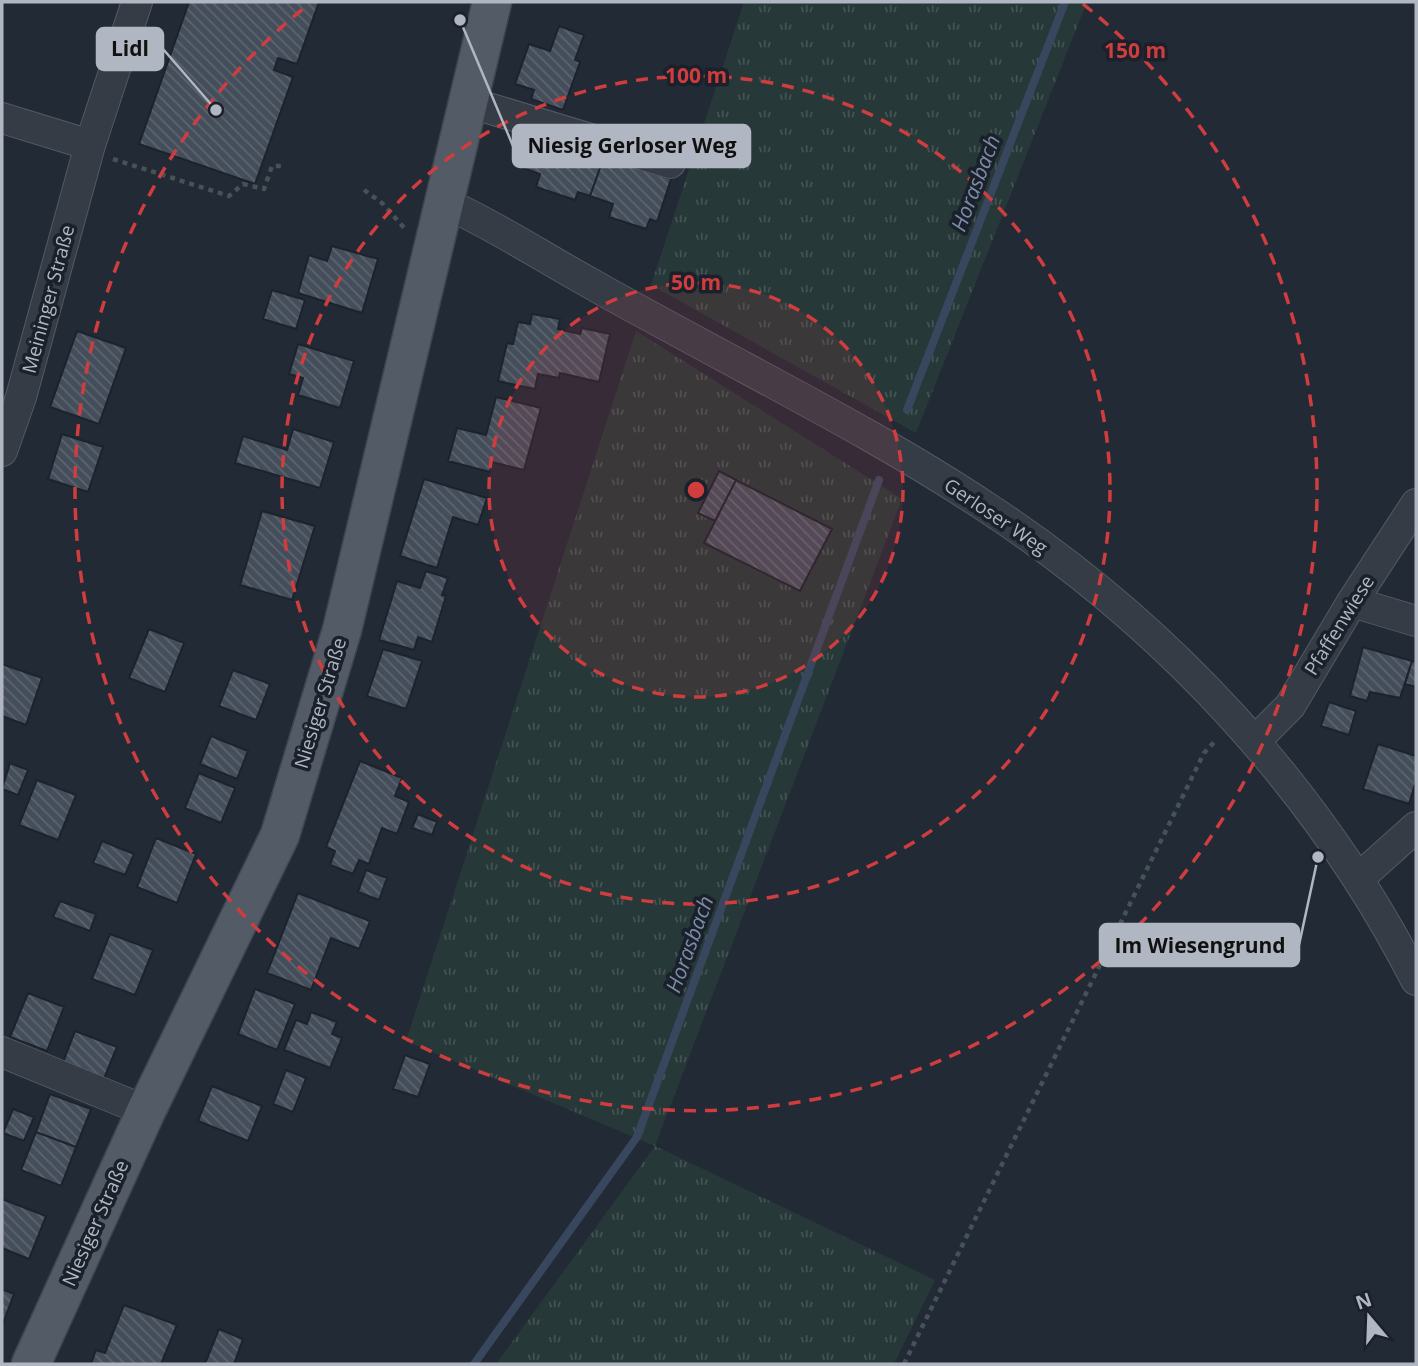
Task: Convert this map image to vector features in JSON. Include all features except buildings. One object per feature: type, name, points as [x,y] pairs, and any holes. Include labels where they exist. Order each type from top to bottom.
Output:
[{"type":"main road","name":"Niesiger Straße","points":[[31,1364],[146,1111],[280,835],[342,629],[492,2]]},
{"type":"street","name":"Meininger Straße","points":[[2,451],[21,397],[90,148],[136,2]]},
{"type":"street","points":[[468,102],[670,163]]},
{"type":"street","points":[[2,118],[90,148]]},
{"type":"street","name":"Gerloser Weg","points":[[445,203],[485,221],[601,290],[902,453],[991,510],[1077,572],[1159,644],[1246,730],[1298,794],[1359,878],[1416,980]]},
{"type":"street","name":"Pfaffenwiese","points":[[1246,730],[1290,706],[1352,602],[1416,504]]},
{"type":"street","points":[[1352,602],[1416,621]]},
{"type":"street","points":[[1359,878],[1416,827]]},
{"type":"street","points":[[2,1052],[146,1111]]},
{"type":"path","points":[[90,148],[229,196],[243,184],[264,189],[272,166],[281,166]]},
{"type":"path","points":[[364,190],[382,202],[405,230],[436,240]]},
{"type":"path","points":[[904,1364],[1204,752],[1246,730]]},
{"type":"green space","points":[[744,2],[1087,2],[916,433],[651,285]]},
{"type":"green space","points":[[636,331],[902,499],[655,1146],[406,1041]]},
{"type":"green space","points":[[655,1146],[935,1280],[894,1364],[496,1364]]},
{"type":"waterway","name":"Horasbach","points":[[907,410],[1065,2]]},
{"type":"waterway","name":"Horasbach","points":[[474,1364],[637,1137],[879,480]]},
{"type":"place","name":"Niesig Gerloser Weg","points":[[460,20]]},
{"type":"place","name":"Lidl","points":[[216,110]]},
{"type":"place","name":"Im Wiesengrund","points":[[1318,857]]}]
